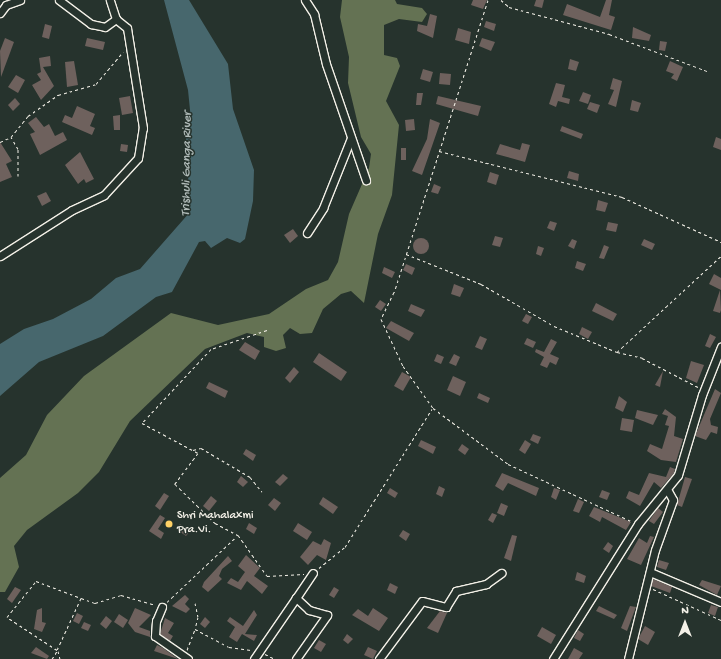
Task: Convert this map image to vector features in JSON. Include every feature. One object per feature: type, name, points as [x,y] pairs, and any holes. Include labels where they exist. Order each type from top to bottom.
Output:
[{"type":"street","points":[[0,13],[6,5],[20,0]]},
{"type":"street","points":[[59,0],[91,24],[105,27],[116,19]]},
{"type":"street","points":[[0,256],[72,210],[104,195],[138,158],[143,128],[127,28],[116,19],[110,0]]},
{"type":"street","points":[[305,0],[314,14],[326,64],[366,180]]},
{"type":"street","points":[[307,233],[323,208],[351,138]]},
{"type":"street","points":[[553,659],[638,524],[668,491],[678,475],[704,389],[721,347]]},
{"type":"street","points":[[628,659],[650,572],[673,500],[668,491]]},
{"type":"street","points":[[650,572],[721,602]]},
{"type":"street","points":[[254,659],[313,573]]},
{"type":"street","points":[[379,659],[422,601],[446,607],[456,591],[486,584],[501,573]]},
{"type":"street","points":[[296,598],[309,610],[327,615],[296,659]]},
{"type":"street","points":[[162,607],[156,621],[156,636],[186,657]]},
{"type":"path","points":[[488,0],[405,253],[381,318],[403,366],[432,408],[508,464],[638,524]]},
{"type":"path","points":[[502,0],[509,7],[610,34],[707,71]]},
{"type":"path","points":[[0,142],[11,137],[28,116],[58,95],[96,84],[130,47]]},
{"type":"path","points":[[11,137],[18,149],[18,176]]},
{"type":"path","points":[[438,151],[622,197],[721,242]]},
{"type":"path","points":[[405,253],[481,284],[554,326],[617,352],[642,358],[704,389]]},
{"type":"path","points":[[617,352],[721,256]]},
{"type":"path","points":[[267,330],[211,349],[142,423],[198,453],[175,484],[215,523],[238,535],[267,576],[313,573],[345,547],[432,408]]},
{"type":"path","points":[[192,450],[201,448],[250,477],[262,492]]},
{"type":"path","points":[[60,659],[57,650],[7,617],[36,582],[95,603],[121,595],[162,607],[238,535]]},
{"type":"path","points":[[647,586],[721,620]]},
{"type":"path","points":[[52,659],[82,598]]},
{"type":"path","points":[[186,657],[198,617],[194,603]]},
{"type":"path","points":[[195,628],[229,647],[259,650],[275,659]]},
{"type":"green space","points":[[342,0],[395,0],[397,4],[422,8],[427,14],[422,22],[399,19],[384,25],[384,55],[397,58],[400,66],[386,101],[399,125],[392,195],[378,234],[364,303],[351,291],[341,294],[323,309],[312,333],[300,334],[290,328],[283,335],[286,348],[276,351],[264,347],[264,337],[247,333],[205,349],[130,421],[99,472],[78,493],[27,530],[14,546],[19,567],[5,592],[0,592],[0,478],[26,455],[47,415],[84,376],[171,313],[218,325],[269,314],[306,289],[328,280],[338,262],[349,214],[369,168],[371,154],[361,137],[348,83],[349,57],[340,17]]},
{"type":"water","name":"Trishuli Ganga River","points":[[164,0],[189,0],[228,64],[233,109],[254,170],[253,201],[245,239],[240,243],[227,238],[211,248],[205,241],[199,242],[172,292],[156,297],[103,336],[39,362],[0,396],[0,344],[24,329],[53,319],[91,299],[116,278],[140,269],[190,212],[186,138],[191,120],[188,90]]},
{"type":"building","points":[[473,0],[487,0],[483,9],[471,5]]},
{"type":"building","points":[[536,0],[544,0],[542,8],[534,6]]},
{"type":"building","points":[[606,0],[612,0],[609,15],[615,17],[611,30],[563,15],[567,4],[600,17]]},
{"type":"building","points":[[430,14],[437,16],[433,38],[417,31],[418,24],[427,26]]},
{"type":"building","points":[[486,21],[496,24],[494,31],[484,27]]},
{"type":"building","points":[[45,24],[52,26],[49,39],[42,37]]},
{"type":"building","points":[[633,27],[651,35],[649,41],[632,38]]},
{"type":"building","points":[[458,28],[471,32],[469,44],[455,40]]},
{"type":"building","points":[[5,38],[14,42],[1,77],[0,51]]},
{"type":"building","points":[[87,38],[105,42],[103,50],[85,46]]},
{"type":"building","points":[[482,38],[495,42],[491,51],[479,46]]},
{"type":"building","points":[[660,41],[667,42],[665,51],[659,50]]},
{"type":"building","points":[[50,56],[51,66],[43,67],[54,86],[41,100],[32,85],[41,80],[37,74],[41,72],[39,58]]},
{"type":"building","points":[[570,59],[579,62],[576,71],[568,69]]},
{"type":"building","points":[[74,61],[78,85],[67,87],[65,62]]},
{"type":"building","points":[[670,61],[683,67],[677,81],[671,78],[674,74],[666,71]]},
{"type":"building","points":[[423,69],[433,72],[430,82],[420,79]]},
{"type":"building","points":[[440,73],[451,74],[450,85],[439,84]]},
{"type":"building","points":[[16,75],[25,80],[18,93],[8,87]]},
{"type":"building","points":[[613,78],[622,81],[616,107],[608,104],[614,90],[610,89]]},
{"type":"building","points":[[556,83],[565,85],[562,97],[570,99],[569,104],[558,101],[556,107],[549,104]]},
{"type":"building","points":[[583,92],[591,95],[588,104],[579,101]]},
{"type":"building","points":[[417,93],[423,93],[421,105],[416,105]]},
{"type":"building","points":[[130,96],[133,113],[122,115],[119,98]]},
{"type":"building","points":[[438,96],[481,106],[478,116],[436,104]]},
{"type":"building","points":[[15,98],[20,104],[13,111],[8,105]]},
{"type":"building","points":[[632,100],[641,103],[638,112],[630,110]]},
{"type":"building","points":[[590,102],[600,105],[597,113],[587,109]]},
{"type":"building","points":[[77,106],[95,114],[90,126],[95,128],[92,135],[62,122],[65,115],[72,118]]},
{"type":"building","points":[[120,115],[120,130],[114,130],[113,116]]},
{"type":"building","points":[[36,117],[44,127],[49,124],[55,136],[63,132],[67,140],[40,155],[30,134],[35,132],[28,123]]},
{"type":"building","points":[[414,119],[415,130],[406,131],[405,120]]},
{"type":"building","points":[[430,119],[440,123],[422,175],[412,171],[427,139]]},
{"type":"building","points":[[562,126],[583,134],[581,139],[560,131]]},
{"type":"building","points":[[716,137],[721,139],[721,150],[713,147]]},
{"type":"building","points":[[0,142],[12,161],[6,164],[12,177],[0,182]]},
{"type":"building","points":[[522,143],[530,145],[525,162],[496,154],[500,144],[520,150]]},
{"type":"building","points":[[121,144],[128,145],[127,152],[120,151]]},
{"type":"building","points":[[401,148],[406,148],[406,160],[401,160]]},
{"type":"building","points":[[80,152],[94,179],[86,183],[84,179],[78,184],[65,165]]},
{"type":"building","points":[[569,171],[579,174],[578,181],[567,178]]},
{"type":"building","points":[[490,172],[499,175],[496,185],[487,182]]},
{"type":"building","points":[[434,184],[441,187],[438,194],[431,192]]},
{"type":"building","points":[[46,192],[51,201],[42,206],[37,196]]},
{"type":"building","points":[[598,200],[608,203],[605,212],[596,210]]},
{"type":"building","points":[[550,221],[557,223],[554,231],[547,228]]},
{"type":"building","points":[[608,222],[618,224],[616,232],[606,230]]},
{"type":"building","points":[[293,229],[298,236],[290,243],[284,235]]},
{"type":"building","points":[[495,236],[503,238],[500,247],[492,245]]},
{"type":"building","points":[[418,238],[424,238],[429,243],[427,252],[424,254],[418,254],[413,249],[413,243]]},
{"type":"building","points":[[572,239],[577,241],[574,249],[568,246]]},
{"type":"building","points":[[644,239],[655,244],[652,250],[641,245]]},
{"type":"building","points":[[604,245],[609,247],[604,259],[599,258]]},
{"type":"building","points":[[538,246],[544,248],[541,256],[536,254]]},
{"type":"building","points":[[577,261],[586,264],[583,271],[575,268]]},
{"type":"building","points":[[406,264],[415,268],[412,275],[403,270]]},
{"type":"building","points":[[384,267],[395,272],[392,278],[382,273]]},
{"type":"building","points":[[714,274],[721,278],[721,290],[709,284]]},
{"type":"building","points":[[454,284],[464,288],[460,297],[451,294]]},
{"type":"building","points":[[720,290],[721,310],[720,313],[713,311]]},
{"type":"building","points":[[380,300],[386,304],[381,311],[375,307]]},
{"type":"building","points":[[596,303],[617,314],[613,321],[592,311]]},
{"type":"building","points":[[411,304],[425,310],[421,317],[408,311]]},
{"type":"building","points":[[526,314],[532,317],[528,324],[522,321]]},
{"type":"building","points":[[391,321],[414,333],[409,341],[386,328]]},
{"type":"building","points":[[582,327],[592,332],[588,339],[579,334]]},
{"type":"building","points":[[710,334],[716,337],[710,348],[705,346]]},
{"type":"building","points":[[480,336],[487,339],[482,350],[475,347]]},
{"type":"building","points":[[527,338],[536,342],[533,348],[524,344]]},
{"type":"building","points":[[551,339],[557,342],[550,354],[559,358],[556,365],[550,362],[547,368],[540,365],[544,357],[535,352],[536,349],[544,352]]},
{"type":"building","points":[[245,342],[260,351],[255,360],[239,350]]},
{"type":"building","points":[[319,353],[347,372],[341,381],[313,362]]},
{"type":"building","points":[[437,354],[444,357],[441,364],[434,361]]},
{"type":"building","points":[[454,354],[460,357],[456,366],[449,363]]},
{"type":"building","points":[[691,361],[704,365],[697,383],[686,378]]},
{"type":"building","points":[[294,367],[299,372],[290,383],[285,378]]},
{"type":"building","points":[[663,371],[660,387],[655,385]]},
{"type":"building","points":[[402,372],[411,377],[403,391],[394,386]]},
{"type":"building","points":[[453,376],[466,382],[460,396],[447,390]]},
{"type":"building","points":[[209,382],[228,391],[225,398],[206,388]]},
{"type":"building","points":[[715,389],[721,393],[710,419],[711,425],[718,427],[717,434],[711,432],[706,440],[695,436]]},
{"type":"building","points":[[479,393],[490,398],[488,403],[477,398]]},
{"type":"building","points":[[619,396],[627,402],[623,412],[615,408]]},
{"type":"building","points":[[665,409],[676,417],[674,436],[683,439],[676,462],[661,460],[647,451],[650,444],[662,449],[669,426],[665,425],[668,416],[662,414]]},
{"type":"building","points":[[637,410],[658,415],[653,425],[635,418]]},
{"type":"building","points":[[622,418],[634,420],[632,432],[620,430]]},
{"type":"building","points":[[533,434],[541,437],[538,444],[530,440]]},
{"type":"building","points":[[421,440],[436,447],[433,454],[418,446]]},
{"type":"building","points":[[525,440],[531,444],[525,454],[519,450]]},
{"type":"building","points":[[462,444],[469,449],[465,455],[458,450]]},
{"type":"building","points":[[246,449],[256,455],[253,461],[243,454]]},
{"type":"building","points":[[670,467],[675,469],[674,473],[661,488],[654,482],[640,506],[626,498],[629,491],[639,495],[649,473],[666,477]]},
{"type":"building","points":[[502,473],[539,488],[536,496],[508,483],[503,491],[495,486]]},
{"type":"building","points":[[283,474],[288,478],[280,486],[275,482]]},
{"type":"building","points":[[241,476],[248,482],[243,487],[237,482]]},
{"type":"building","points":[[685,477],[692,479],[682,507],[677,505]]},
{"type":"building","points":[[439,486],[445,489],[442,497],[436,494]]},
{"type":"building","points":[[390,488],[398,493],[395,498],[387,493]]},
{"type":"building","points":[[554,488],[560,490],[556,500],[551,497]]},
{"type":"building","points":[[602,490],[610,493],[607,500],[599,497]]},
{"type":"building","points":[[164,493],[169,496],[160,510],[155,506]]},
{"type":"building","points":[[211,496],[217,501],[209,511],[203,506]]},
{"type":"building","points":[[323,497],[338,507],[333,514],[319,504]]},
{"type":"building","points":[[274,498],[281,503],[275,511],[268,505]]},
{"type":"building","points":[[578,499],[584,502],[579,513],[573,511]]},
{"type":"building","points":[[501,503],[508,506],[504,516],[497,513]]},
{"type":"building","points":[[594,507],[631,522],[626,530],[602,517],[600,522],[589,516]]},
{"type":"building","points":[[658,508],[663,512],[654,524],[649,521]]},
{"type":"building","points":[[492,513],[497,515],[493,523],[488,520]]},
{"type":"building","points":[[160,515],[165,518],[158,529],[164,533],[161,539],[149,531]]},
{"type":"building","points":[[249,523],[257,528],[254,534],[246,529]]},
{"type":"building","points":[[298,523],[312,532],[307,540],[293,531]]},
{"type":"building","points":[[180,524],[190,531],[186,536],[176,529]]},
{"type":"building","points":[[403,530],[410,534],[406,541],[399,536]]},
{"type":"building","points":[[512,535],[517,536],[511,561],[504,558]]},
{"type":"building","points":[[650,536],[654,537],[641,565],[627,559],[639,538],[647,543]]},
{"type":"building","points":[[324,539],[331,543],[326,560],[317,555],[308,565],[300,557],[313,541],[321,545]]},
{"type":"building","points":[[608,542],[613,546],[609,553],[603,549]]},
{"type":"building","points":[[246,555],[260,568],[254,576],[268,586],[262,594],[247,581],[241,590],[227,583],[231,578],[238,582],[245,572],[238,566]]},
{"type":"building","points":[[228,556],[232,561],[222,569],[219,576],[222,579],[208,592],[202,587],[204,582]]},
{"type":"building","points":[[659,560],[669,563],[666,570],[657,567]]},
{"type":"building","points":[[577,572],[586,576],[584,583],[575,580]]},
{"type":"building","points":[[653,579],[672,587],[670,593],[651,586]]},
{"type":"building","points":[[702,580],[721,586],[717,595],[699,585]]},
{"type":"building","points":[[390,583],[398,587],[395,594],[387,590]]},
{"type":"building","points":[[15,587],[21,590],[12,603],[7,599]]},
{"type":"building","points":[[334,587],[339,590],[334,598],[329,595]]},
{"type":"building","points":[[185,595],[189,599],[185,604],[190,609],[186,613],[172,606]]},
{"type":"building","points":[[711,605],[718,607],[715,616],[708,613]]},
{"type":"building","points":[[599,606],[617,615],[614,619],[596,611]]},
{"type":"building","points":[[630,606],[636,607],[627,631],[621,628]]},
{"type":"building","points":[[42,608],[42,622],[46,623],[42,632],[34,629],[37,610]]},
{"type":"building","points":[[135,608],[151,615],[139,627],[150,631],[150,637],[135,632],[128,623]]},
{"type":"building","points":[[373,608],[388,618],[379,631],[352,615],[358,609],[368,616]]},
{"type":"building","points":[[254,610],[257,615],[245,634],[257,635],[254,641],[242,634],[237,642],[229,637],[235,627],[227,621],[230,617],[243,626]]},
{"type":"building","points":[[440,611],[447,613],[438,633],[427,628]]},
{"type":"building","points":[[77,613],[83,616],[79,624],[73,621]]},
{"type":"building","points":[[119,614],[128,620],[123,628],[114,622]]},
{"type":"building","points":[[106,616],[112,621],[106,629],[100,624]]},
{"type":"building","points":[[205,617],[210,622],[205,628],[200,624]]},
{"type":"building","points":[[165,618],[174,623],[168,633],[173,636],[170,641],[160,634]]},
{"type":"building","points":[[84,622],[91,625],[88,631],[81,628]]},
{"type":"building","points":[[645,626],[655,632],[648,645],[638,639]]},
{"type":"building","points":[[542,627],[556,635],[551,644],[537,636]]},
{"type":"building","points":[[578,630],[584,634],[580,641],[574,638]]},
{"type":"building","points":[[347,634],[353,639],[348,644],[343,640]]},
{"type":"building","points":[[319,640],[326,644],[321,652],[314,648]]},
{"type":"building","points":[[157,645],[163,648],[178,659],[154,651]]},
{"type":"building","points":[[36,647],[49,656],[47,659],[31,653]]},
{"type":"building","points":[[368,647],[377,651],[373,659],[364,655]]},
{"type":"building","points":[[574,648],[583,653],[579,659],[568,659]]},
{"type":"place","name":"Shri Mahalaxmi Pra.Vi.","points":[[169,524]]}]
